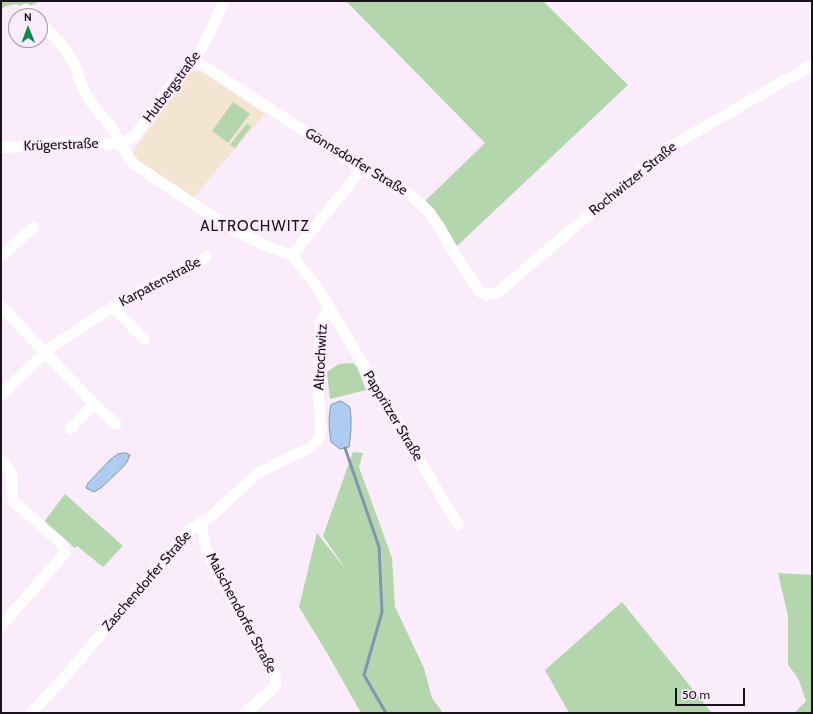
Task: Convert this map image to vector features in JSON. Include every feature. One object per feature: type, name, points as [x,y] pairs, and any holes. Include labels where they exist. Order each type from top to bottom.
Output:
[{"type":"street","name":"Hutbergstraße","points":[[121,143],[130,139],[136,134],[178,78],[194,60],[209,34],[224,1]]},
{"type":"street","points":[[48,31],[64,48],[77,70],[85,94],[107,121],[121,143],[128,158],[134,164],[225,225],[266,246],[292,255],[362,169]]},
{"type":"street","name":"Gönnsdorfer Straße","points":[[194,60],[362,169],[409,194],[430,213],[480,292],[486,295]]},
{"type":"street","name":"Rochwitzer Straße","points":[[486,295],[498,292],[668,148],[812,65]]},
{"type":"street","name":"Krügerstraße","points":[[1,148],[84,142],[110,144],[121,143]]},
{"type":"street","points":[[1,256],[34,227]]},
{"type":"street","name":"Altrochwitz","points":[[292,255],[315,285],[329,307],[320,323],[318,392],[321,430],[318,440]]},
{"type":"street","name":"Karpatenstraße","points":[[1,395],[51,347],[113,307],[206,257]]},
{"type":"street","points":[[1,306],[94,404],[116,424]]},
{"type":"street","name":"Karpatenstraße","points":[[113,307],[144,339]]},
{"type":"street","name":"Pappritzer Straße","points":[[329,307],[458,525]]},
{"type":"street","points":[[70,429],[94,404]]},
{"type":"street","name":"Zaschendorfer Straße","points":[[31,713],[69,672],[188,532],[210,517],[257,474],[308,449],[318,440]]},
{"type":"street","points":[[1,460],[10,470],[12,476],[12,493],[14,502],[62,544],[65,553],[1,626]]},
{"type":"street","name":"Malschendorfer Straße","points":[[201,524],[206,548],[216,572],[275,675],[276,684],[273,690],[244,713]]},
{"type":"shaded area","points":[[191,72],[202,72],[265,114],[192,199],[137,162],[131,154]]},
{"type":"green space","points":[[1,1],[41,1],[28,7],[15,4],[1,9]]},
{"type":"green space","points":[[346,1],[543,1],[628,85],[457,246],[443,222],[425,201],[485,143]]},
{"type":"green space","points":[[233,102],[250,114],[228,143],[212,131]]},
{"type":"green space","points":[[247,123],[251,127],[235,148],[230,145]]},
{"type":"green space","points":[[353,363],[357,367],[366,390],[330,399],[327,372],[339,364]]},
{"type":"green space","points":[[353,452],[363,453],[359,467],[392,558],[395,607],[424,668],[432,698],[443,713],[361,713],[299,607],[317,533],[347,571],[323,536]]},
{"type":"green space","points":[[65,494],[123,546],[103,567],[77,546],[75,548],[44,522]]},
{"type":"green space","points":[[778,573],[812,575],[812,713],[794,713],[806,701],[798,678],[788,665],[788,616]]},
{"type":"green space","points":[[622,602],[712,713],[569,713],[545,670]]},
{"type":"water","points":[[341,401],[350,407],[351,427],[349,447],[340,449],[331,442],[329,419],[331,405]]},
{"type":"water","points":[[126,453],[130,455],[127,462],[102,487],[94,492],[86,488],[88,483],[111,459],[118,454]]},
{"type":"waterway","points":[[345,448],[379,547],[382,612],[364,675],[386,713]]},
{"type":"district","name":"ALTROCHWITZ","points":[[255,227]]}]
